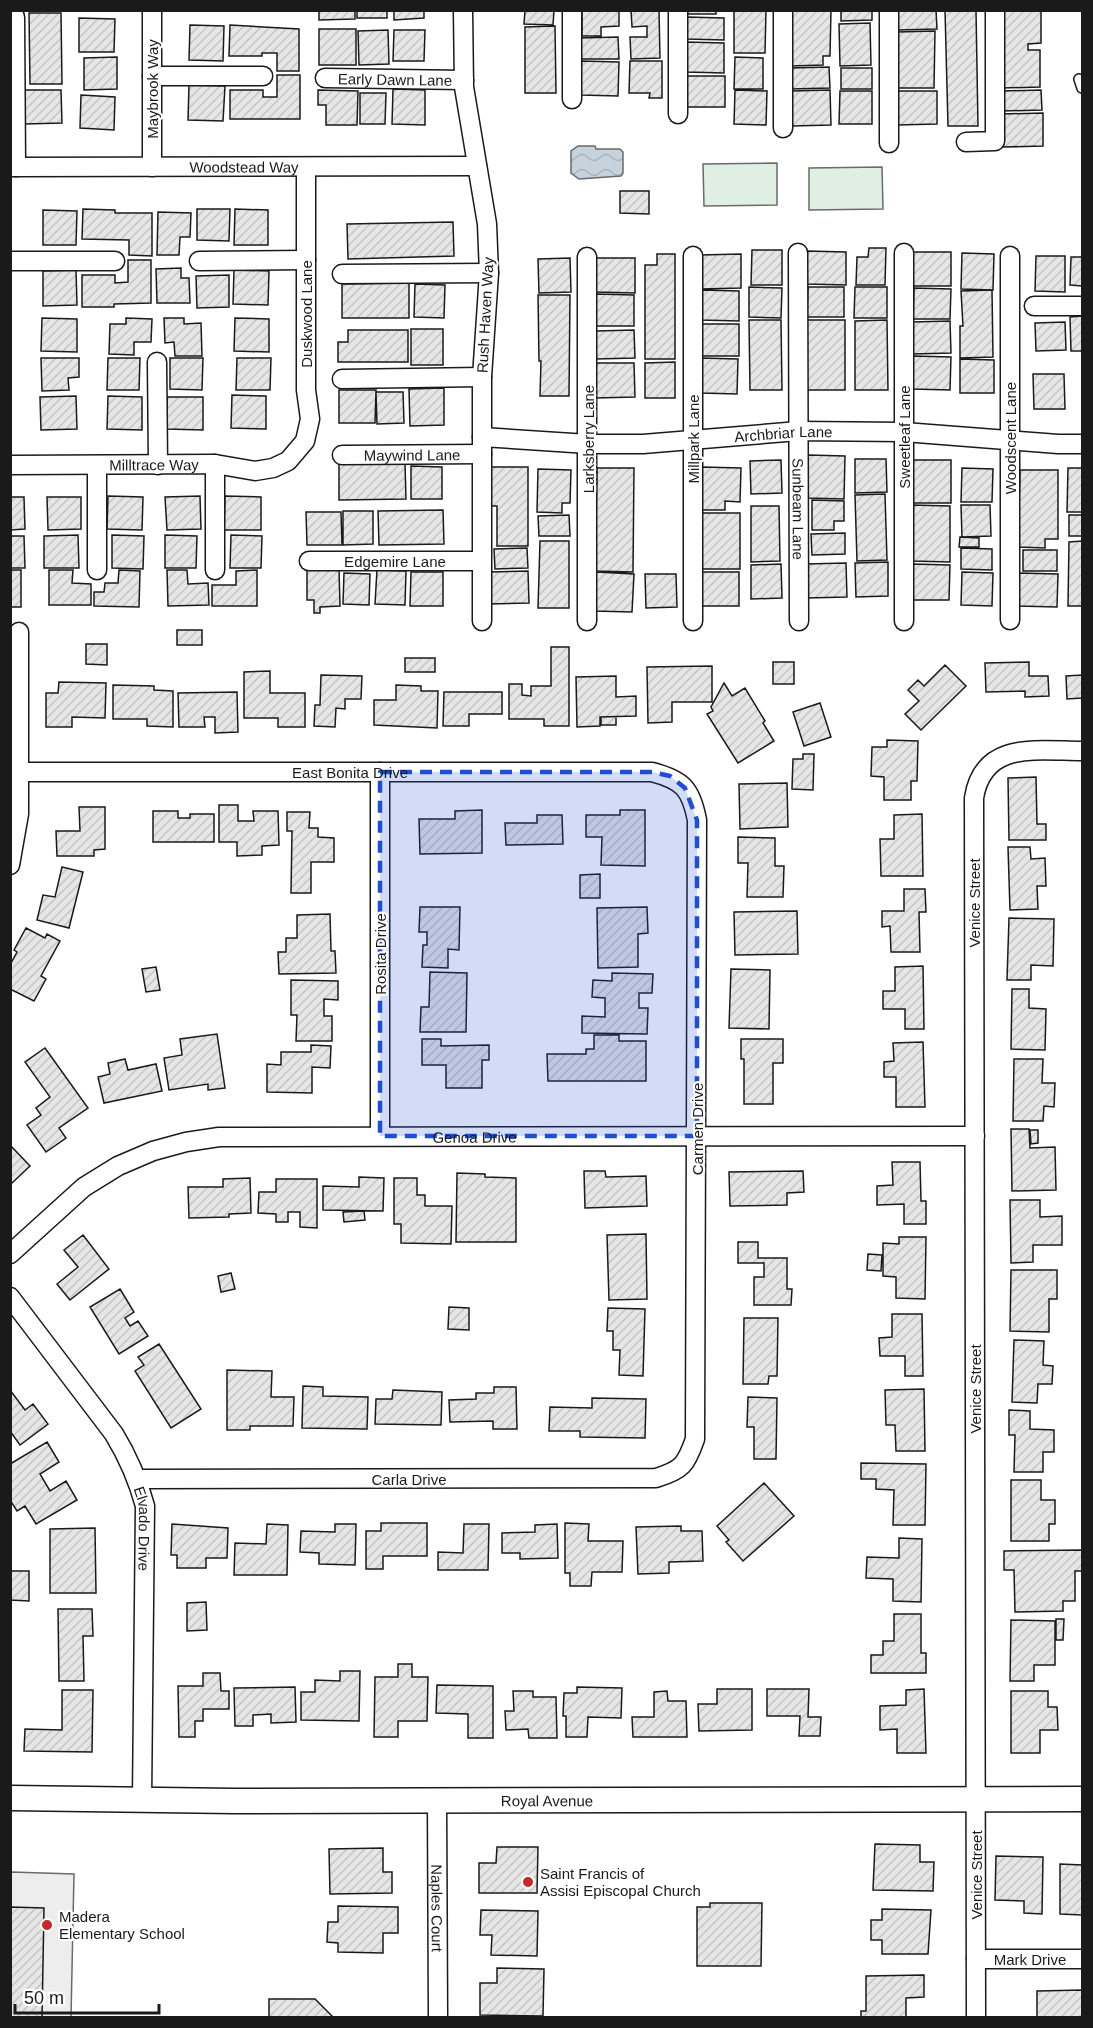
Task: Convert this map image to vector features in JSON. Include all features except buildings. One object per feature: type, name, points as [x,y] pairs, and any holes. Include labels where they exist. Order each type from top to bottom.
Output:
[{"type":"main road","name":"Royal Avenue","points":[[10,1798],[142,1800],[1083,1799]]},
{"type":"street","name":"Maybrook Way","points":[[152,10],[152,167]]},
{"type":"street","name":"Rush Haven Way","points":[[463,10],[464,80],[487,224],[489,273],[482,377],[482,621]]},
{"type":"street","points":[[572,10],[572,99]]},
{"type":"street","points":[[678,10],[678,114]]},
{"type":"street","points":[[783,10],[783,128]]},
{"type":"street","points":[[889,10],[889,143]]},
{"type":"street","points":[[966,142],[995,141],[995,10]]},
{"type":"street","points":[[13,167],[15,17]]},
{"type":"street","points":[[152,76],[263,76]]},
{"type":"street","name":"Early Dawn Lane","points":[[325,78],[464,80]]},
{"type":"street","name":"Woodstead Way","points":[[13,167],[477,166]]},
{"type":"street","name":"Duskwood Lane","points":[[292,456],[305,441],[310,419],[306,390],[306,167]]},
{"type":"street","name":"Sunbeam Lane","points":[[798,253],[799,621]]},
{"type":"street","name":"Sweetleaf Lane","points":[[904,253],[904,621]]},
{"type":"street","name":"Millpark Lane","points":[[693,256],[693,621]]},
{"type":"street","name":"Woodscent Lane","points":[[1010,256],[1010,620]]},
{"type":"street","name":"Larksberry Lane","points":[[587,257],[587,621]]},
{"type":"street","points":[[200,261],[306,260]]},
{"type":"street","points":[[10,261],[115,261]]},
{"type":"street","points":[[342,274],[489,273]]},
{"type":"street","points":[[1034,306],[1083,306]]},
{"type":"street","points":[[157,362],[158,465]]},
{"type":"street","points":[[342,379],[482,377]]},
{"type":"street","name":"Archbriar Lane","points":[[482,446],[643,444],[799,431],[904,432],[1083,444]]},
{"type":"street","name":"Maywind Lane","points":[[342,455],[482,446]]},
{"type":"street","name":"Milltrace Way","points":[[10,465],[215,464],[255,471],[273,468],[292,456]]},
{"type":"street","points":[[215,464],[215,570]]},
{"type":"street","points":[[97,465],[98,570]]},
{"type":"street","name":"Edgemire Lane","points":[[309,561],[481,561]]},
{"type":"street","points":[[10,865],[19,814],[15,772],[19,632]]},
{"type":"street","name":"Venice Street","points":[[976,2018],[974,798],[976,784],[983,771],[999,757],[1017,752],[1083,751]]},
{"type":"street","name":"East Bonita Drive","points":[[15,772],[652,772],[670,776],[685,788]]},
{"type":"street","name":"Rosita Drive","points":[[380,772],[380,1136]]},
{"type":"street","name":"Carmen Drive","points":[[678,1468],[689,1458],[695,1439],[697,820],[693,801],[685,788]]},
{"type":"street","name":"Genoa Drive","points":[[10,1254],[84,1187],[118,1166],[153,1151],[186,1142],[219,1137],[975,1136]]},
{"type":"street","name":"Elvado Drive","points":[[10,1297],[114,1434],[128,1456],[138,1479],[145,1506],[142,1800]]},
{"type":"street","name":"Carla Drive","points":[[138,1479],[656,1478],[674,1472],[678,1468]]},
{"type":"street","name":"Naples Court","points":[[437,1800],[438,2018]]},
{"type":"street","name":"Mark Drive","points":[[976,1959],[1083,1959]]},
{"type":"highlighted area","points":[[380,772],[652,772],[670,776],[685,788],[697,820],[697,1136],[380,1136]]},
{"type":"green space","points":[[777,163],[777,205],[704,206],[703,164]]},
{"type":"green space","points":[[882,167],[883,209],[809,210],[809,168]]},
{"type":"shaded area","name":"Madera Elementary School","points":[[11,1872],[74,1874],[71,2017],[11,2018]]},
{"type":"water","points":[[578,146],[620,149],[623,152],[623,173],[621,176],[579,179],[571,173],[571,151]]},
{"type":"place","name":"Saint Francis of Assisi Episcopal Church","points":[[528,1882]]},
{"type":"place","name":"Madera Elementary School","points":[[47,1925]]}]
